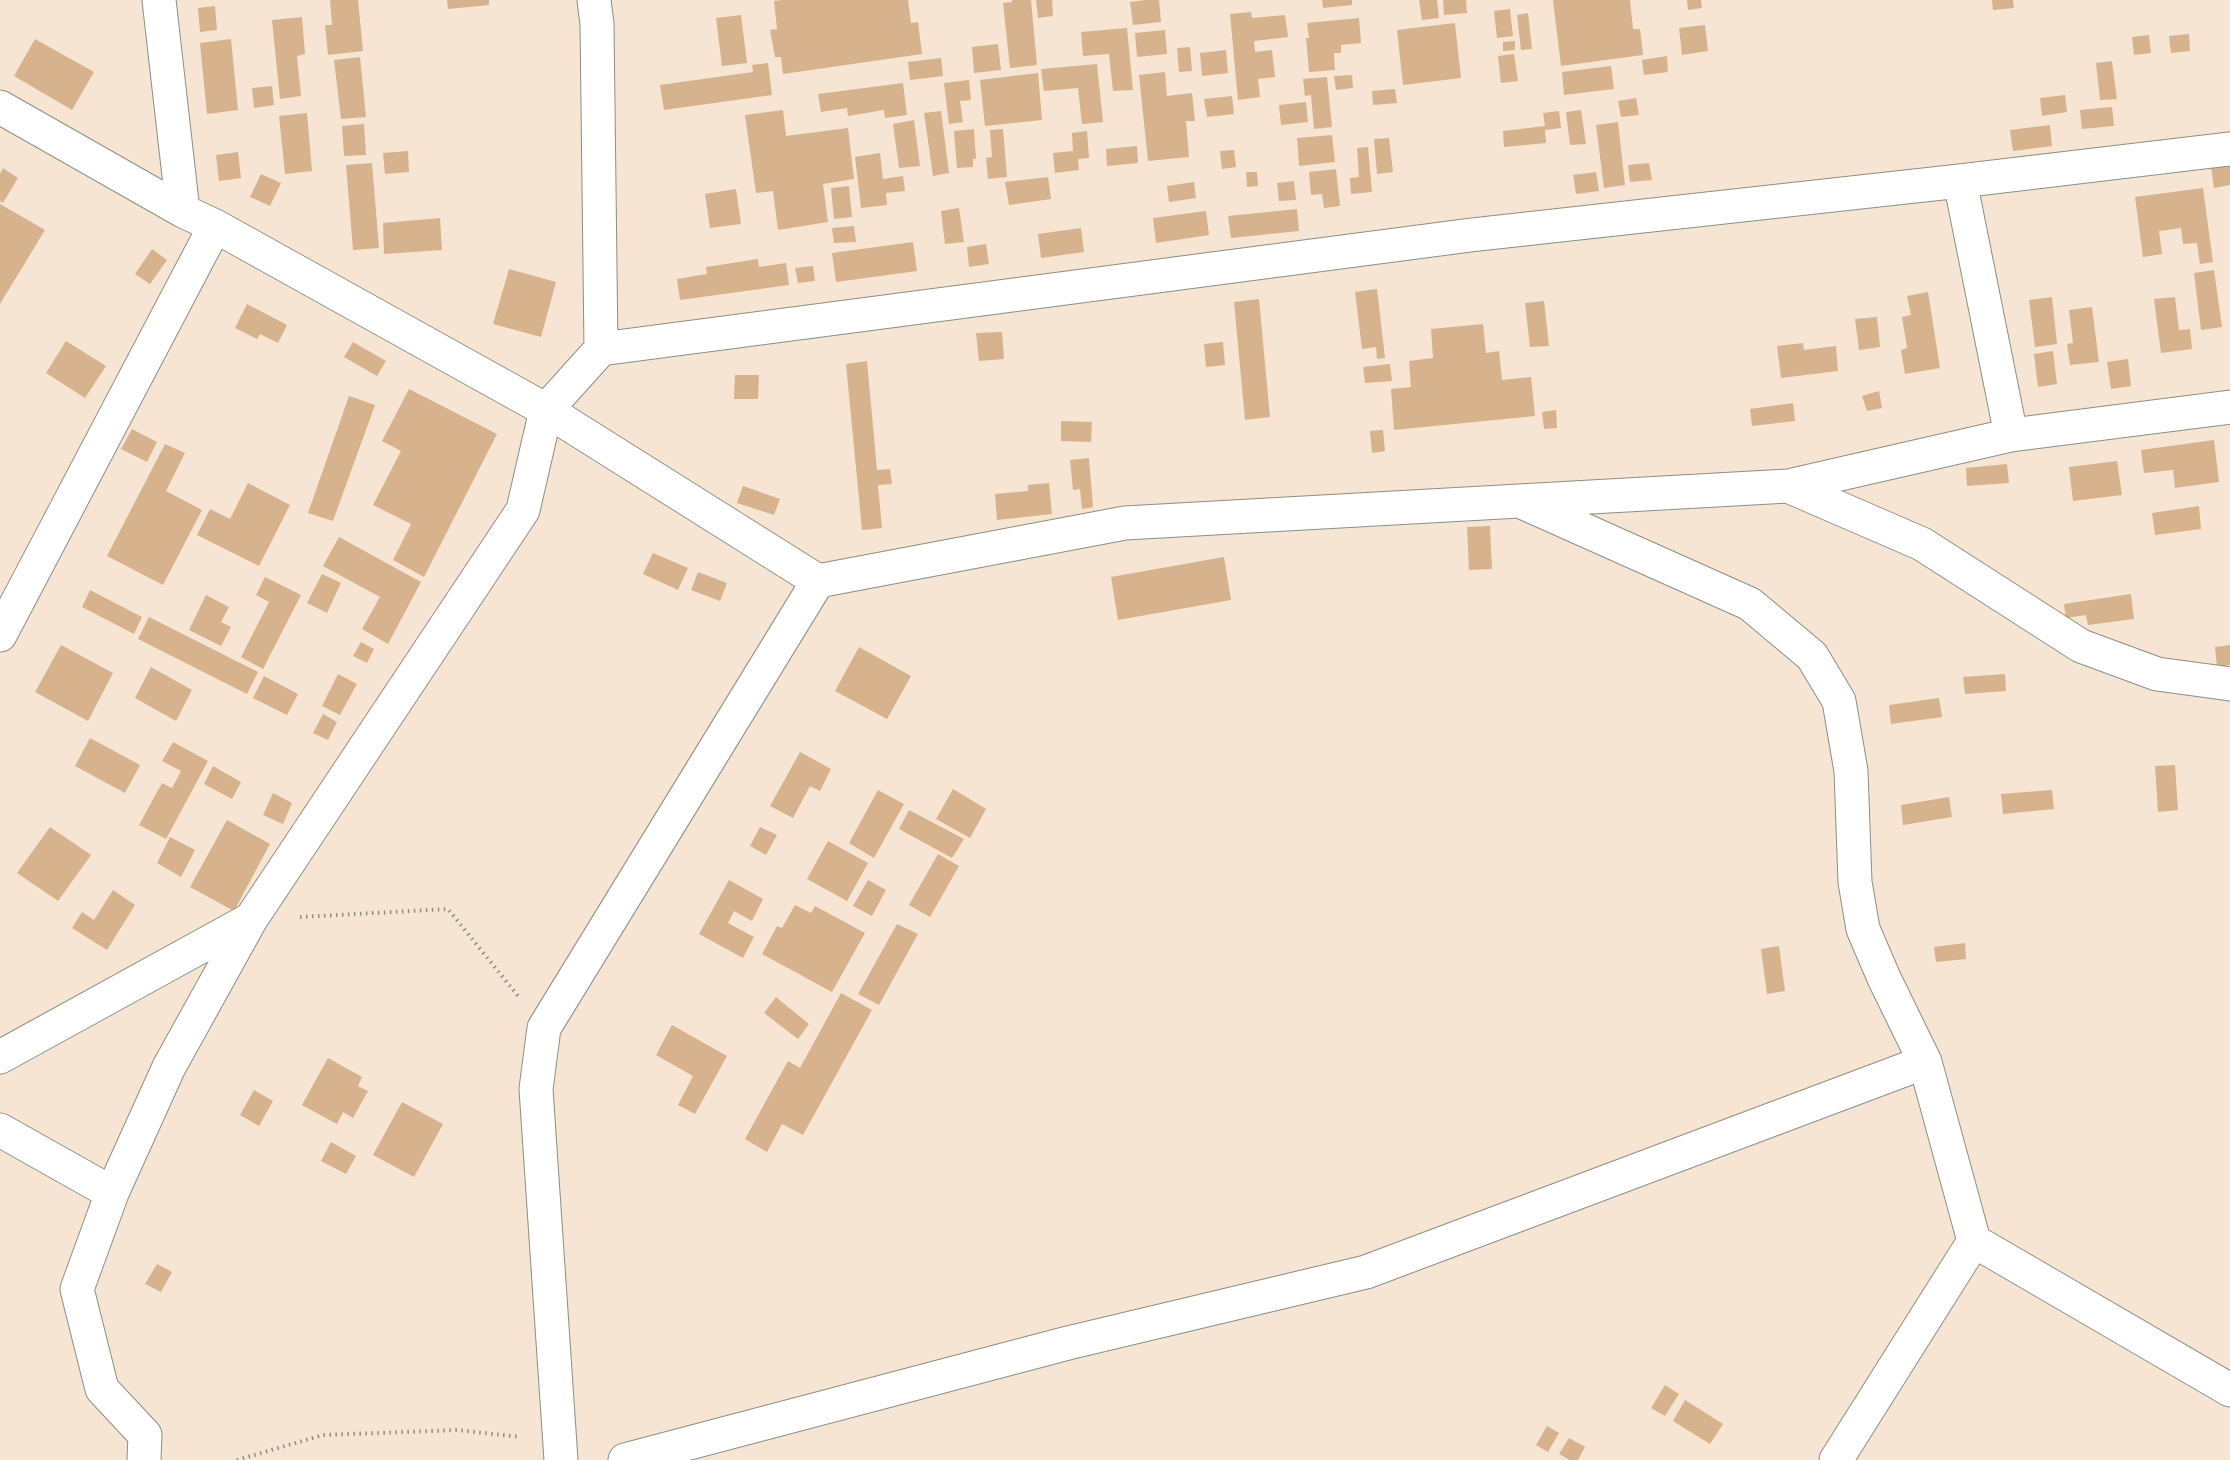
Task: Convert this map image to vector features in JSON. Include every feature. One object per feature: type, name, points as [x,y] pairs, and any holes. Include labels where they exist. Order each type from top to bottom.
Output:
[{"type":"street","points":[[159,0],[183,211]]},
{"type":"street","points":[[594,0],[597,24],[601,349]]},
{"type":"street","points":[[0,107],[183,211],[215,226],[546,410],[818,581],[1125,523],[1788,486],[2011,435],[2230,407]]},
{"type":"street","points":[[144,1460],[145,1436],[102,1389],[77,1289],[112,1193],[169,1067],[251,919],[523,510],[546,410],[601,349],[1471,235],[2230,149]]},
{"type":"street","points":[[1960,181],[2011,435]]},
{"type":"street","points":[[0,635],[215,226]]},
{"type":"street","points":[[1788,486],[1922,544],[2081,646],[2157,674],[2230,684]]},
{"type":"street","points":[[1519,501],[1750,604],[1812,656],[1839,701],[1851,771],[1855,882],[1863,929],[1925,1062],[1974,1242],[2230,1390]]},
{"type":"street","points":[[561,1450],[536,1089],[543,1028],[818,581]]},
{"type":"street","points":[[0,1057],[251,919]]},
{"type":"street","points":[[625,1460],[1068,1343],[1366,1272],[1925,1062]]},
{"type":"street","points":[[0,1130],[112,1193]]},
{"type":"street","points":[[1836,1460],[1974,1242]]},
{"type":"path","points":[[251,919],[448,909],[543,1028]]},
{"type":"path","points":[[237,1460],[322,1435],[457,1430],[561,1450]]},
{"type":"building","points":[[330,0],[358,0],[363,51],[328,55],[325,25],[332,25]]},
{"type":"building","points":[[447,0],[489,0],[489,5],[448,9]]},
{"type":"building","points":[[908,0],[911,23],[918,22],[922,54],[783,74],[781,57],[775,57],[770,30],[777,29],[774,1]]},
{"type":"building","points":[[1012,0],[1031,0],[1037,65],[1010,68],[1003,3],[1012,2]]},
{"type":"building","points":[[1036,0],[1052,0],[1053,16],[1038,18]]},
{"type":"building","points":[[1159,0],[1161,22],[1133,25],[1130,2]]},
{"type":"building","points":[[1322,0],[1352,0],[1352,5],[1323,8]]},
{"type":"building","points":[[1419,0],[1437,0],[1439,18],[1422,20]]},
{"type":"building","points":[[1443,0],[1466,0],[1467,13],[1444,15]]},
{"type":"building","points":[[1553,0],[1630,0],[1633,29],[1640,29],[1643,55],[1561,66]]},
{"type":"building","points":[[1687,0],[1701,0],[1702,8],[1688,10]]},
{"type":"building","points":[[1992,0],[2013,0],[2014,8],[1993,10]]},
{"type":"building","points":[[215,6],[217,30],[200,32],[198,8]]},
{"type":"building","points":[[1510,9],[1513,36],[1497,38],[1494,11]]},
{"type":"building","points":[[1251,12],[1252,18],[1285,15],[1288,37],[1254,41],[1255,52],[1272,50],[1275,77],[1258,79],[1260,97],[1238,100],[1230,14]]},
{"type":"building","points":[[1528,13],[1532,49],[1521,50],[1517,15]]},
{"type":"building","points":[[741,15],[747,63],[722,66],[716,18]]},
{"type":"building","points":[[302,17],[305,54],[297,56],[301,96],[280,99],[272,20]]},
{"type":"building","points":[[1359,18],[1361,43],[1341,45],[1341,53],[1334,53],[1335,70],[1309,72],[1307,23]]},
{"type":"building","points":[[1455,23],[1461,78],[1403,85],[1397,30]]},
{"type":"building","points":[[1705,25],[1708,51],[1682,55],[1679,28]]},
{"type":"building","points":[[1127,28],[1133,90],[1113,91],[1109,54],[1083,56],[1081,32]]},
{"type":"building","points":[[1165,30],[1167,54],[1137,57],[1135,33]]},
{"type":"building","points":[[2189,34],[2190,51],[2171,53],[2169,36]]},
{"type":"building","points":[[2149,35],[2151,53],[2134,55],[2132,37]]},
{"type":"building","points":[[35,39],[94,72],[72,110],[14,76]]},
{"type":"building","points":[[231,39],[238,110],[207,114],[200,43]]},
{"type":"building","points":[[1515,41],[1515,50],[1503,51],[1503,42]]},
{"type":"building","points":[[998,44],[1001,70],[974,73],[972,47]]},
{"type":"building","points":[[1190,47],[1192,71],[1179,72],[1177,48]]},
{"type":"building","points":[[1226,50],[1228,73],[1202,76],[1200,53]]},
{"type":"building","points":[[1514,54],[1518,81],[1501,83],[1498,56]]},
{"type":"building","points":[[1667,56],[1668,72],[1644,75],[1642,60]]},
{"type":"building","points":[[360,57],[366,117],[341,119],[334,60]]},
{"type":"building","points":[[941,58],[943,76],[910,80],[908,62]]},
{"type":"building","points":[[2112,61],[2117,99],[2100,100],[2096,63]]},
{"type":"building","points":[[768,63],[772,95],[664,110],[660,85],[753,72],[752,65]]},
{"type":"building","points":[[1097,64],[1103,122],[1082,124],[1078,88],[1044,91],[1041,69]]},
{"type":"building","points":[[1611,66],[1614,89],[1564,95],[1562,72]]},
{"type":"building","points":[[1165,72],[1167,96],[1192,93],[1195,121],[1186,121],[1189,157],[1148,161],[1139,75]]},
{"type":"building","points":[[1038,73],[1042,120],[985,126],[980,80]]},
{"type":"building","points":[[1352,75],[1353,88],[1336,90],[1334,76]]},
{"type":"building","points":[[1327,77],[1332,127],[1314,129],[1311,95],[1305,96],[1303,79]]},
{"type":"building","points":[[969,80],[971,100],[960,101],[963,122],[949,124],[944,83]]},
{"type":"building","points":[[903,83],[907,115],[885,118],[884,110],[848,116],[847,108],[821,112],[818,94]]},
{"type":"building","points":[[272,86],[274,105],[254,108],[252,88]]},
{"type":"building","points":[[1395,89],[1397,103],[1373,105],[1372,91]]},
{"type":"building","points":[[2065,95],[2067,112],[2042,116],[2040,98]]},
{"type":"building","points":[[1232,96],[1234,114],[1207,117],[1204,99]]},
{"type":"building","points":[[1636,98],[1639,115],[1621,117],[1618,101]]},
{"type":"building","points":[[1306,102],[1308,122],[1281,125],[1279,105]]},
{"type":"building","points":[[2112,107],[2114,126],[2082,129],[2080,110]]},
{"type":"building","points":[[783,110],[786,136],[848,128],[854,179],[823,184],[828,222],[778,230],[773,191],[756,193],[745,115]]},
{"type":"building","points":[[1581,110],[1586,144],[1570,145],[1566,112]]},
{"type":"building","points":[[941,111],[949,173],[933,176],[924,113]]},
{"type":"building","points":[[1559,111],[1561,128],[1545,130],[1546,143],[1504,147],[1503,131],[1545,126],[1543,113]]},
{"type":"building","points":[[307,113],[312,171],[285,174],[279,116]]},
{"type":"building","points":[[914,120],[920,166],[899,168],[893,124]]},
{"type":"building","points":[[1618,122],[1625,185],[1604,188],[1596,125]]},
{"type":"building","points":[[364,124],[366,155],[344,156],[342,126]]},
{"type":"building","points":[[2050,125],[2052,146],[2013,151],[2010,130]]},
{"type":"building","points":[[974,129],[976,159],[973,159],[973,167],[957,168],[954,131]]},
{"type":"building","points":[[1003,129],[1007,177],[988,179],[986,158],[992,157],[990,130]]},
{"type":"building","points":[[1087,131],[1089,158],[1078,159],[1079,170],[1055,173],[1053,153],[1073,151],[1072,133]]},
{"type":"building","points":[[1332,135],[1335,162],[1299,166],[1297,138]]},
{"type":"building","points":[[1389,138],[1393,172],[1377,174],[1374,139]]},
{"type":"building","points":[[1137,146],[1138,163],[1107,166],[1106,149]]},
{"type":"building","points":[[1368,147],[1372,192],[1351,194],[1350,178],[1359,177],[1357,148]]},
{"type":"building","points":[[1234,150],[1236,167],[1222,169],[1220,151]]},
{"type":"building","points":[[408,151],[409,172],[385,174],[383,153]]},
{"type":"building","points":[[238,152],[241,178],[219,181],[216,155]]},
{"type":"building","points":[[880,153],[883,179],[903,176],[905,191],[886,193],[887,205],[861,208],[855,157]]},
{"type":"building","points":[[372,163],[379,248],[353,250],[346,165]]},
{"type":"building","points":[[1649,163],[1652,180],[1630,182],[1628,165]]},
{"type":"building","points":[[2230,164],[2230,185],[2214,188],[2211,167]]},
{"type":"building","points":[[3,168],[18,178],[3,203],[0,201],[0,174]]},
{"type":"building","points":[[1336,169],[1340,206],[1324,208],[1322,194],[1311,195],[1309,172]]},
{"type":"building","points":[[1246,172],[1257,172],[1258,186],[1247,187]]},
{"type":"building","points":[[1596,172],[1599,191],[1576,194],[1573,175]]},
{"type":"building","points":[[261,174],[281,183],[270,206],[250,197]]},
{"type":"building","points":[[1048,177],[1051,199],[1009,205],[1005,182]]},
{"type":"building","points":[[1294,181],[1296,200],[1279,201],[1277,183]]},
{"type":"building","points":[[1194,182],[1196,198],[1169,202],[1167,186]]},
{"type":"building","points":[[849,186],[852,217],[834,219],[831,188]]},
{"type":"building","points":[[2203,188],[2213,262],[2200,264],[2197,243],[2183,244],[2181,228],[2159,231],[2162,254],[2143,257],[2135,197]]},
{"type":"building","points":[[736,189],[741,224],[710,228],[705,194]]},
{"type":"building","points":[[0,204],[45,230],[0,304]]},
{"type":"building","points":[[959,208],[964,242],[945,244],[941,211]]},
{"type":"building","points":[[1297,209],[1299,231],[1231,238],[1228,216]]},
{"type":"building","points":[[1206,211],[1209,235],[1156,243],[1153,218]]},
{"type":"building","points":[[440,218],[442,250],[384,254],[383,223]]},
{"type":"building","points":[[854,226],[856,242],[834,243],[832,228]]},
{"type":"building","points":[[1081,228],[1084,252],[1041,258],[1038,234]]},
{"type":"building","points":[[913,242],[917,271],[836,282],[832,253]]},
{"type":"building","points":[[986,244],[989,264],[969,267],[967,247]]},
{"type":"building","points":[[152,249],[167,260],[150,284],[135,274]]},
{"type":"building","points":[[758,259],[759,267],[786,263],[789,285],[680,300],[677,279],[707,274],[706,267]]},
{"type":"building","points":[[813,266],[815,281],[798,283],[795,268]]},
{"type":"building","points":[[509,269],[556,282],[541,337],[493,324]]},
{"type":"building","points":[[2214,270],[2222,327],[2201,330],[2194,273]]},
{"type":"building","points":[[1377,289],[1385,358],[1377,359],[1376,347],[1362,349],[1355,292]]},
{"type":"building","points":[[1928,292],[1940,368],[1905,374],[1901,350],[1907,348],[1902,317],[1911,315],[1907,296]]},
{"type":"building","points":[[2052,297],[2057,344],[2035,347],[2029,300]]},
{"type":"building","points":[[2175,297],[2179,330],[2190,329],[2192,349],[2161,353],[2154,299]]},
{"type":"building","points":[[1259,299],[1270,417],[1245,420],[1234,302]]},
{"type":"building","points":[[1544,301],[1549,346],[1530,347],[1525,303]]},
{"type":"building","points":[[247,304],[287,325],[278,343],[260,334],[257,339],[235,328]]},
{"type":"building","points":[[2092,307],[2099,362],[2070,365],[2067,344],[2073,343],[2069,310]]},
{"type":"building","points":[[1877,317],[1880,347],[1859,350],[1855,319]]},
{"type":"building","points":[[1483,324],[1486,353],[1499,351],[1502,380],[1531,377],[1535,416],[1394,430],[1391,389],[1411,387],[1409,361],[1433,358],[1431,329]]},
{"type":"building","points":[[1002,332],[1004,359],[979,361],[976,333]]},
{"type":"building","points":[[66,341],[106,366],[85,398],[46,373]]},
{"type":"building","points":[[353,342],[386,361],[377,376],[344,357]]},
{"type":"building","points":[[1223,342],[1225,365],[1206,367],[1204,344]]},
{"type":"building","points":[[1803,343],[1804,350],[1836,346],[1838,371],[1781,378],[1777,346]]},
{"type":"building","points":[[2053,351],[2057,384],[2038,387],[2034,354]]},
{"type":"building","points":[[2128,359],[2131,386],[2111,389],[2107,362]]},
{"type":"building","points":[[867,361],[877,470],[890,469],[892,484],[878,485],[882,528],[862,530],[846,364]]},
{"type":"building","points":[[1390,364],[1392,381],[1365,383],[1363,367]]},
{"type":"building","points":[[735,375],[759,375],[758,399],[734,399]]},
{"type":"building","points":[[409,389],[497,434],[424,577],[393,560],[411,524],[373,505],[401,451],[382,441]]},
{"type":"building","points":[[1879,391],[1882,408],[1867,411],[1862,396]]},
{"type":"building","points":[[349,396],[375,405],[333,521],[308,513]]},
{"type":"building","points":[[1793,403],[1795,421],[1752,426],[1750,409]]},
{"type":"building","points":[[1556,410],[1557,428],[1544,429],[1542,412]]},
{"type":"building","points":[[1061,421],[1092,422],[1091,442],[1061,441]]},
{"type":"building","points":[[132,429],[157,442],[147,462],[121,449]]},
{"type":"building","points":[[1383,430],[1385,451],[1372,453],[1370,431]]},
{"type":"building","points":[[2214,440],[2219,482],[2175,488],[2173,470],[2144,473],[2141,450]]},
{"type":"building","points":[[165,444],[185,453],[166,491],[202,510],[163,585],[107,556]]},
{"type":"building","points":[[1089,458],[1093,507],[1082,509],[1080,489],[1073,490],[1070,460]]},
{"type":"building","points":[[2117,461],[2122,495],[2073,501],[2069,467]]},
{"type":"building","points":[[2007,464],[2009,483],[1967,486],[1966,468]]},
{"type":"building","points":[[248,483],[290,505],[259,566],[197,535],[210,509],[230,519]]},
{"type":"building","points":[[1049,483],[1052,514],[997,520],[995,494],[1028,491],[1028,485]]},
{"type":"building","points":[[743,486],[780,499],[774,515],[737,503]]},
{"type":"building","points":[[2199,506],[2201,529],[2155,535],[2152,513]]},
{"type":"building","points":[[1490,526],[1492,569],[1469,570],[1467,527]]},
{"type":"building","points":[[339,537],[421,582],[388,644],[362,629],[380,597],[323,566]]},
{"type":"building","points":[[653,553],[688,568],[678,590],[643,574]]},
{"type":"building","points":[[1224,557],[1231,600],[1118,620],[1111,577]]},
{"type":"building","points":[[698,572],[727,583],[720,601],[691,590]]},
{"type":"building","points":[[322,574],[341,583],[327,613],[307,603]]},
{"type":"building","points":[[265,577],[301,595],[263,669],[241,657],[269,602],[256,595]]},
{"type":"building","points":[[90,590],[142,617],[134,634],[82,607]]},
{"type":"building","points":[[2131,594],[2134,619],[2088,625],[2086,615],[2066,618],[2064,604]]},
{"type":"building","points":[[206,595],[229,607],[221,622],[231,627],[221,646],[189,630]]},
{"type":"building","points":[[149,617],[258,672],[247,694],[138,639]]},
{"type":"building","points":[[361,642],[374,649],[367,663],[353,656]]},
{"type":"building","points":[[61,645],[113,673],[88,721],[35,692]]},
{"type":"building","points":[[2230,645],[2230,665],[2217,667],[2215,647]]},
{"type":"building","points":[[859,647],[911,676],[887,719],[835,691]]},
{"type":"building","points":[[151,667],[192,690],[176,721],[135,698]]},
{"type":"building","points":[[338,674],[357,684],[340,715],[322,706]]},
{"type":"building","points":[[2005,674],[2006,691],[1965,694],[1963,677]]},
{"type":"building","points":[[264,676],[298,694],[287,715],[253,698]]},
{"type":"building","points":[[1939,698],[1942,717],[1891,724],[1889,705]]},
{"type":"building","points":[[323,714],[337,722],[328,740],[313,733]]},
{"type":"building","points":[[90,738],[140,765],[125,793],[75,766]]},
{"type":"building","points":[[173,742],[208,761],[166,839],[139,825],[162,783],[172,788],[181,771],[162,761]]},
{"type":"building","points":[[800,752],[831,769],[820,791],[810,786],[793,818],[770,806]]},
{"type":"building","points":[[2175,765],[2178,810],[2158,812],[2155,766]]},
{"type":"building","points":[[213,766],[241,782],[232,799],[204,784]]},
{"type":"building","points":[[953,789],[986,809],[970,838],[936,819]]},
{"type":"building","points":[[878,790],[904,804],[874,858],[849,843]]},
{"type":"building","points":[[2052,790],[2054,809],[2003,814],[2001,794]]},
{"type":"building","points":[[273,793],[292,803],[283,824],[263,815]]},
{"type":"building","points":[[1949,797],[1952,817],[1903,825],[1901,805]]},
{"type":"building","points":[[909,810],[964,839],[952,858],[899,829]]},
{"type":"building","points":[[227,820],[270,844],[234,911],[190,887]]},
{"type":"building","points":[[50,827],[91,855],[58,901],[17,873]]},
{"type":"building","points":[[760,827],[777,835],[766,855],[750,846]]},
{"type":"building","points":[[170,837],[195,850],[181,877],[157,863]]},
{"type":"building","points":[[828,841],[868,863],[847,901],[807,879]]},
{"type":"building","points":[[938,854],[959,866],[930,917],[909,905]]},
{"type":"building","points":[[729,880],[763,899],[752,921],[734,911],[728,923],[754,937],[743,958],[699,934]]},
{"type":"building","points":[[868,880],[886,890],[872,916],[853,906]]},
{"type":"building","points":[[113,890],[135,905],[107,950],[72,928],[82,912],[94,920]]},
{"type":"building","points":[[795,905],[811,913],[815,906],[865,933],[832,992],[762,954],[777,926],[782,928]]},
{"type":"building","points":[[897,924],[918,934],[879,1005],[858,994]]},
{"type":"building","points":[[1965,943],[1966,959],[1936,962],[1934,947]]},
{"type":"building","points":[[1779,946],[1785,991],[1767,994],[1761,949]]},
{"type":"building","points":[[841,993],[872,1010],[803,1135],[782,1124],[767,1152],[745,1139],[788,1061],[800,1068]]},
{"type":"building","points":[[776,997],[809,1024],[798,1039],[764,1013]]},
{"type":"building","points":[[672,1025],[727,1056],[695,1114],[678,1105],[693,1076],[656,1055]]},
{"type":"building","points":[[328,1058],[362,1077],[358,1086],[368,1091],[353,1118],[343,1112],[337,1124],[302,1105]]},
{"type":"building","points":[[254,1090],[273,1101],[259,1126],[240,1115]]},
{"type":"building","points":[[402,1102],[443,1124],[414,1177],[373,1155]]},
{"type":"building","points":[[331,1142],[356,1156],[346,1174],[321,1161]]},
{"type":"building","points":[[157,1264],[172,1272],[161,1292],[145,1284]]},
{"type":"building","points":[[1665,1385],[1679,1394],[1665,1416],[1651,1408]]},
{"type":"building","points":[[1685,1400],[1723,1424],[1710,1444],[1673,1421]]},
{"type":"building","points":[[1547,1426],[1559,1433],[1548,1452],[1536,1445]]},
{"type":"building","points":[[1569,1438],[1585,1447],[1578,1460],[1570,1460],[1559,1454]]}]
